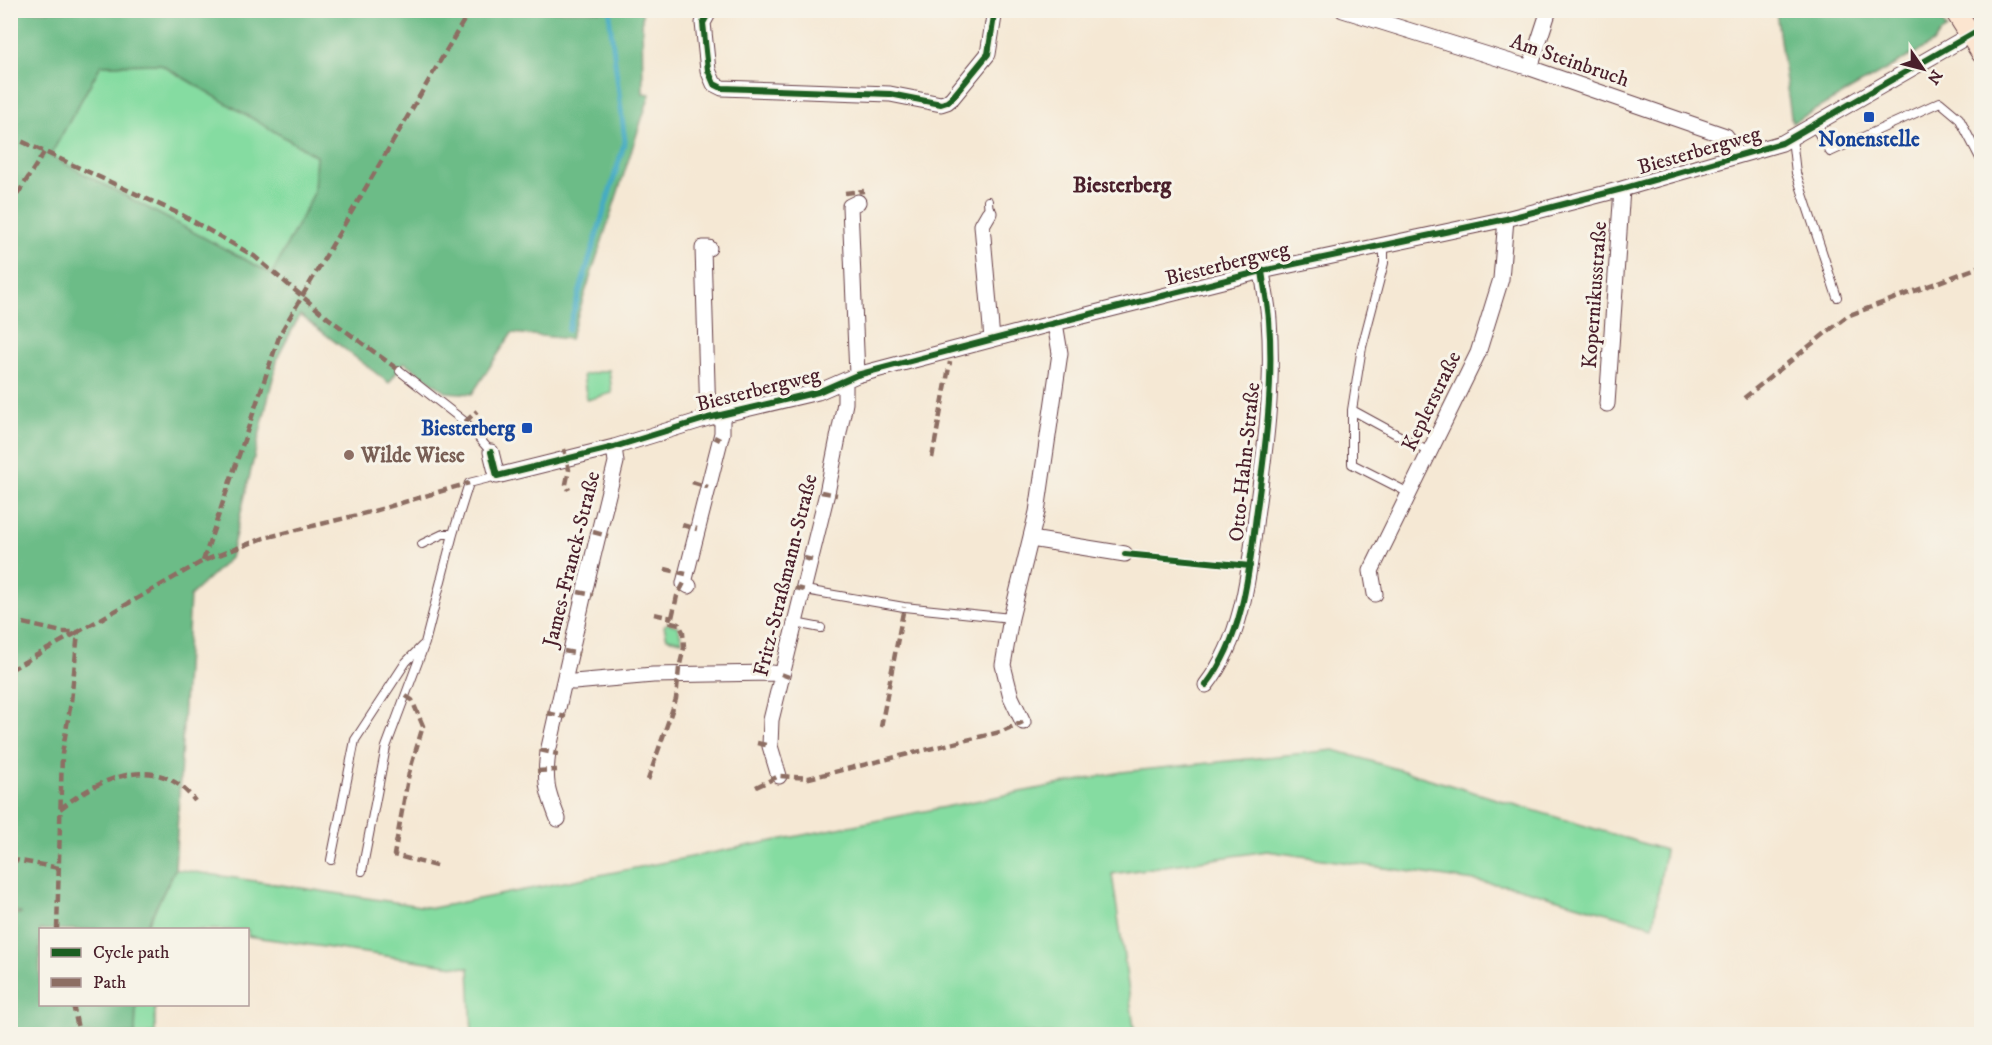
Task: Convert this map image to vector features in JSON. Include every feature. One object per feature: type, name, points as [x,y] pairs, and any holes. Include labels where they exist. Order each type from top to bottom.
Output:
[{"type":"street","points":[[710,10],[703,23],[708,70],[714,84],[722,88],[890,94],[941,104],[952,98],[988,54],[995,10]]},
{"type":"street","name":"Am Steinbruch","points":[[1343,10],[1530,68],[1726,136],[1737,156]]},
{"type":"street","points":[[1530,68],[1549,10]]},
{"type":"street","points":[[1955,10],[1976,31],[1982,53]]},
{"type":"street","name":"Biesterbergweg","points":[[497,476],[614,447],[715,416],[818,392],[851,378],[992,339],[1262,271],[1506,219],[1622,189],[1782,143],[1976,31]]},
{"type":"street","name":"Kopernikusstraße","points":[[1607,404],[1622,189]]},
{"type":"street","name":"Fritz-Straßmann-Straße","points":[[779,777],[770,746],[770,728],[781,674],[805,590],[851,378],[850,206],[858,202]]},
{"type":"street","points":[[988,207],[982,225],[992,339]]},
{"type":"street","name":"Keplerstraße","points":[[1375,594],[1371,570],[1478,353],[1501,279],[1506,219]]},
{"type":"street","points":[[689,586],[684,583],[722,433],[715,416],[703,248],[709,248]]},
{"type":"street","name":"Otto-Hahn-Straße","points":[[1206,685],[1216,672],[1234,635],[1250,566],[1263,464],[1270,371],[1269,320],[1262,271]]},
{"type":"street","points":[[1023,722],[1011,697],[1004,665],[1011,618],[1037,512],[1060,353],[1055,323]]},
{"type":"street","name":"James-Franck-Straße","points":[[558,819],[546,788],[545,770],[616,462],[614,447]]},
{"type":"street","points":[[491,452],[497,476]]},
{"type":"street","points":[[1031,538],[1125,554]]},
{"type":"street","points":[[564,681],[679,674],[781,674]]},
{"type":"lane","points":[[1814,126],[1830,152],[1940,102],[1959,118],[1982,162]]},
{"type":"lane","points":[[1792,138],[1796,173],[1837,297]]},
{"type":"lane","points":[[1384,244],[1384,263],[1362,347],[1352,410],[1352,464],[1409,493]]},
{"type":"lane","points":[[400,371],[465,422],[491,452]]},
{"type":"lane","points":[[1352,410],[1429,452]]},
{"type":"lane","name":"Biesterbergweg","points":[[362,871],[386,747],[425,643],[453,534],[469,483],[497,476]]},
{"type":"lane","points":[[422,544],[443,534],[453,534]]},
{"type":"lane","points":[[805,590],[904,607],[1011,618]]},
{"type":"lane","points":[[795,623],[821,628]]},
{"type":"lane","points":[[331,860],[356,740],[406,662],[425,643]]},
{"type":"green space","points":[[1783,10],[1935,11],[1947,29],[1939,34],[1933,43],[1792,123],[1776,12]]},
{"type":"green space","points":[[11,11],[642,11],[643,93],[650,94],[570,339],[512,333],[472,394],[446,392],[404,362],[389,383],[300,315],[278,357],[230,558],[190,596],[175,869],[146,928],[39,928],[39,1006],[136,1006],[135,1034],[11,1034],[11,914],[22,914],[11,909]],"holes":[[[160,64],[316,156],[314,193],[272,274],[50,156],[101,65]]]},
{"type":"green space","points":[[160,64],[316,156],[314,193],[272,274],[50,156],[101,65]]},
{"type":"green space","points":[[609,370],[612,393],[587,400],[583,375]]},
{"type":"green space","points":[[668,623],[678,626],[682,641],[667,638],[664,626]]},
{"type":"green space","points":[[1334,750],[1665,850],[1653,926],[1516,887],[1267,851],[1112,874],[1135,1034],[472,1034],[469,968],[249,936],[249,928],[146,928],[175,869],[433,908],[1122,772]]},
{"type":"green space","points":[[136,1006],[155,1006],[155,1034],[135,1034]]},
{"type":"waterway","points":[[568,330],[625,141],[610,22],[611,10]]},
{"type":"marked path","points":[[203,561],[280,334],[470,10]]},
{"type":"marked path","points":[[10,136],[182,215],[254,256],[328,318],[400,371]]},
{"type":"marked path","points":[[10,206],[45,151]]},
{"type":"marked path","points":[[845,193],[864,191]]},
{"type":"marked path","points":[[1744,398],[1847,316],[1982,266]]},
{"type":"marked path","points":[[932,458],[950,362]]},
{"type":"marked path","points":[[465,422],[477,411]]},
{"type":"marked path","points":[[714,437],[720,440]]},
{"type":"marked path","points":[[564,449],[569,470],[566,484],[569,490]]},
{"type":"marked path","points":[[692,482],[708,487]]},
{"type":"marked path","points":[[57,928],[62,754],[71,702],[78,632],[203,561],[264,538],[374,511],[469,483]]},
{"type":"marked path","points":[[821,492],[837,495]]},
{"type":"marked path","points":[[682,525],[697,529]]},
{"type":"marked path","points":[[593,532],[608,536]]},
{"type":"marked path","points":[[804,558],[812,560]]},
{"type":"marked path","points":[[665,569],[686,574]]},
{"type":"marked path","points":[[648,780],[676,699],[679,668],[684,648],[683,632],[679,624],[671,622],[677,596],[684,583]]},
{"type":"marked path","points":[[795,588],[805,590]]},
{"type":"marked path","points":[[578,592],[593,595]]},
{"type":"marked path","points":[[881,727],[904,607]]},
{"type":"marked path","points":[[654,614],[672,618]]},
{"type":"marked path","points":[[10,620],[62,632],[78,632]]},
{"type":"marked path","points":[[10,670],[78,632]]},
{"type":"marked path","points":[[564,651],[579,654]]},
{"type":"marked path","points":[[781,674],[789,677]]},
{"type":"marked path","points":[[406,696],[412,700],[423,726],[409,773],[394,855],[436,866]]},
{"type":"marked path","points":[[547,713],[566,717]]},
{"type":"marked path","points":[[756,787],[779,776],[809,778],[1000,732],[1023,722]]},
{"type":"marked path","points":[[757,743],[770,746]]},
{"type":"marked path","points":[[540,750],[558,754]]},
{"type":"marked path","points":[[537,771],[557,770]]},
{"type":"marked path","points":[[60,809],[92,788],[110,780],[146,773],[164,777],[180,786],[195,801]]},
{"type":"marked path","points":[[10,859],[59,868]]},
{"type":"marked path","points":[[73,1006],[79,1034]]},
{"type":"cycle path","points":[[710,10],[703,23],[708,70],[714,84],[722,88],[890,94],[941,104],[952,98],[988,54],[995,10]]},
{"type":"cycle path","points":[[491,452],[497,476],[614,447],[708,418],[818,392],[857,375],[1043,326],[1262,271],[1506,219],[1622,189],[1782,143],[1982,28]]},
{"type":"cycle path","points":[[1206,685],[1218,666],[1236,626],[1250,560],[1269,394],[1269,320],[1262,271]]},
{"type":"cycle path","points":[[1125,554],[1250,566]]},
{"type":"place","name":"Nonenstelle","points":[[1869,117]]},
{"type":"place","name":"Biesterberg","points":[[527,428]]},
{"type":"place","name":"Wilde Wiese","points":[[349,455]]},
{"type":"district","name":"Biesterberg","points":[[1122,184]]}]
